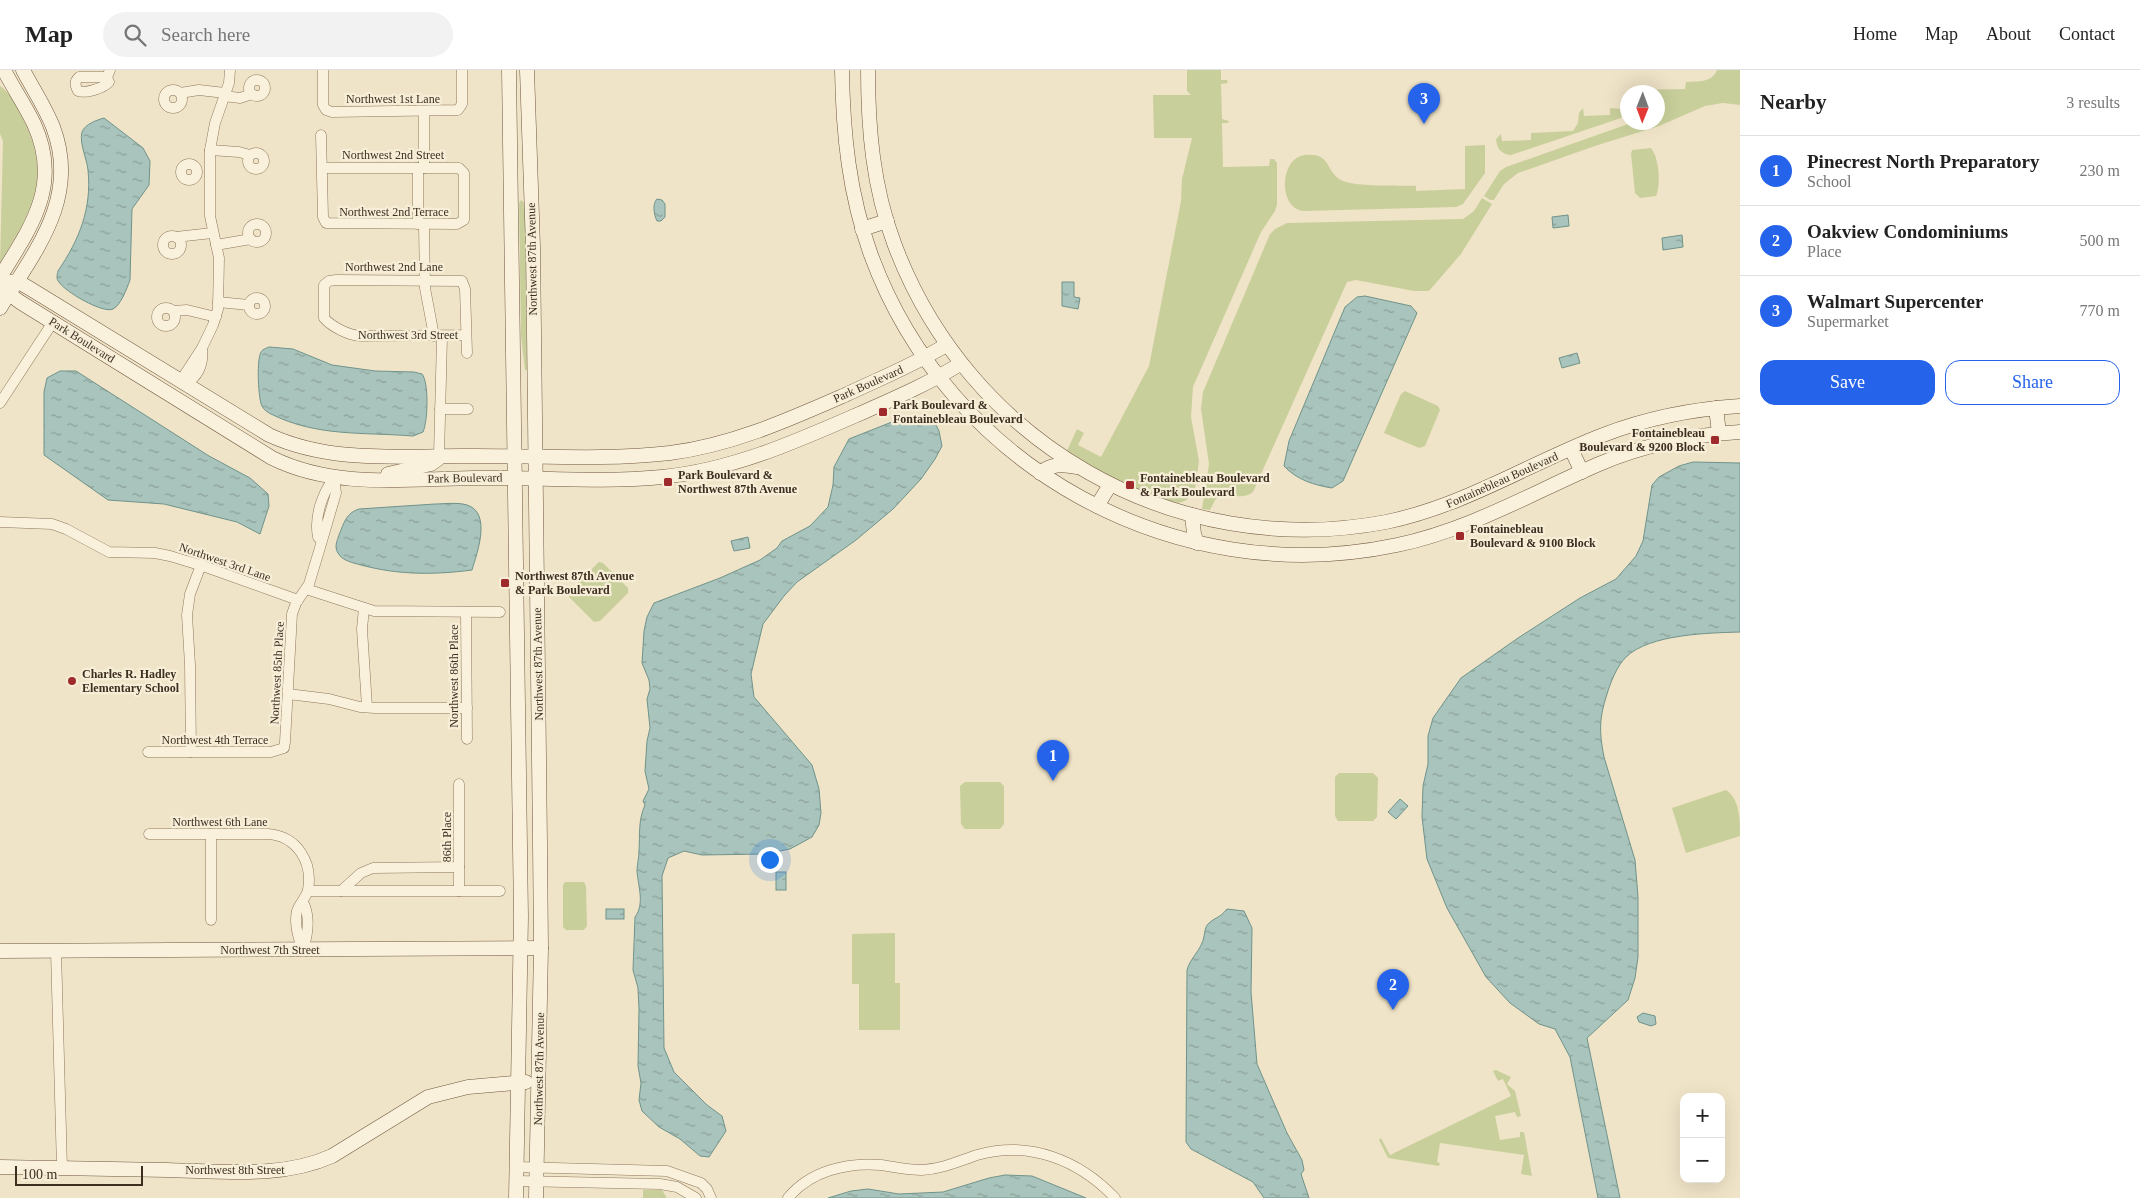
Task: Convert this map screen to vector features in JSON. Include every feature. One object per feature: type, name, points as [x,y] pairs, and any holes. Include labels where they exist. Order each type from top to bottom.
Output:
[{"type":"street","points":[[0,308],[3,288],[17,281],[51,223],[58,202],[62,175],[60,152],[54,130],[22,70]]},
{"type":"street","points":[[175,398],[184,384],[185,374],[202,348],[216,317],[220,264],[212,233],[210,216],[210,150],[212,132],[230,78],[230,70]]},
{"type":"street","name":"Northwest 1st Lane","points":[[323,70],[323,105],[326,110],[332,112],[455,111],[460,109],[462,104],[462,70]]},
{"type":"street","name":"Northwest 87th Avenue","points":[[510,70],[520,949],[516,1198]]},
{"type":"street","name":"Northwest 87th Avenue","points":[[527,70],[533,247],[540,948],[536,1198]]},
{"type":"street","name":"Fontainebleau Boulevard","points":[[842,70],[845,150],[862,229],[892,303],[925,358],[978,421],[1040,473],[1097,506],[1147,528],[1197,543],[1242,551],[1289,555],[1336,554],[1382,548],[1420,540],[1457,529],[1614,458],[1651,446],[1719,433],[1740,432]]},
{"type":"street","name":"Fontainebleau Boulevard","points":[[868,70],[870,142],[876,180],[886,221],[909,280],[946,345],[960,364],[1006,413],[1057,453],[1079,468],[1110,484],[1154,503],[1192,516],[1235,524],[1282,529],[1338,528],[1378,523],[1424,512],[1461,500],[1571,449],[1610,433],[1647,421],[1716,408],[1740,406]]},
{"type":"street","points":[[0,277],[34,222],[42,199],[45,178],[43,153],[37,131],[7,71]]},
{"type":"street","points":[[180,93],[199,90],[240,98],[252,94]]},
{"type":"street","points":[[375,480],[392,472],[431,464],[437,461],[439,456],[438,337],[426,301],[421,224],[424,111]]},
{"type":"street","points":[[321,135],[323,168]]},
{"type":"street","points":[[210,150],[240,152],[250,155]]},
{"type":"street","name":"Northwest 2nd Street","points":[[323,168],[457,167],[462,169],[464,174],[462,223]]},
{"type":"street","name":"Northwest 2nd Terrace","points":[[323,168],[325,222],[329,224],[462,223]]},
{"type":"street","points":[[197,169],[209,170]]},
{"type":"street","points":[[862,229],[886,221]]},
{"type":"street","points":[[176,237],[212,233]]},
{"type":"street","points":[[216,244],[250,239]]},
{"type":"street","name":"Northwest 2nd Lane","points":[[324,318],[323,288],[326,282],[336,280],[462,281],[464,285],[466,336]]},
{"type":"street","name":"Park Boulevard","points":[[17,281],[268,435],[300,448],[338,455],[619,456],[671,452],[718,444],[767,429],[925,358],[946,345]]},
{"type":"street","name":"Park Boulevard","points":[[3,288],[53,322],[272,458],[295,468],[334,478],[375,480],[624,479],[682,474],[738,462],[782,447],[940,377],[960,364]]},
{"type":"street","points":[[218,302],[249,305]]},
{"type":"street","points":[[172,311],[187,310],[216,317]]},
{"type":"street","name":"Northwest 3rd Street","points":[[324,318],[330,324],[355,336],[466,336]]},
{"type":"street","points":[[0,403],[53,322]]},
{"type":"street","points":[[466,336],[467,353]]},
{"type":"street","points":[[1716,408],[1719,433]]},
{"type":"street","points":[[440,409],[468,409]]},
{"type":"street","name":"Fontainebleau Boulevard","points":[[1571,449],[1582,472]]},
{"type":"street","points":[[671,452],[682,474]]},
{"type":"street","points":[[1018,456],[1042,459],[1057,453]]},
{"type":"street","points":[[334,478],[338,455]]},
{"type":"street","points":[[1040,473],[1054,465],[1079,468]]},
{"type":"street","name":"Northwest 85th Place","points":[[281,750],[285,742],[292,619],[298,600],[306,589],[322,542],[336,493],[334,478]]},
{"type":"street","points":[[1097,506],[1110,484]]},
{"type":"street","points":[[1192,516],[1197,543]]},
{"type":"street","name":"Northwest 3rd Lane","points":[[0,522],[52,524],[66,529],[109,552],[155,553],[201,565],[298,600]]},
{"type":"street","points":[[191,752],[190,672],[186,615],[190,594],[201,565]]},
{"type":"street","points":[[306,589],[364,608],[389,612],[500,612]]},
{"type":"street","points":[[364,608],[362,629],[367,708]]},
{"type":"street","name":"Northwest 86th Place","points":[[466,612],[468,739]]},
{"type":"street","points":[[517,621],[537,621]]},
{"type":"street","points":[[288,694],[329,698],[367,708],[467,708]]},
{"type":"street","name":"Northwest 4th Terrace","points":[[148,752],[271,752],[281,750]]},
{"type":"street","name":"86th Place","points":[[459,784],[459,891]]},
{"type":"street","name":"Northwest 6th Lane","points":[[148,834],[268,834],[284,837],[298,848],[306,861],[308,891]]},
{"type":"street","points":[[211,920],[212,834]]},
{"type":"street","points":[[340,891],[361,873],[372,868],[459,868]]},
{"type":"street","points":[[303,950],[308,936],[307,910],[303,902],[308,891],[500,891]]},
{"type":"street","name":"Northwest 7th Street","points":[[0,951],[540,948]]},
{"type":"street","points":[[56,950],[62,1168]]},
{"type":"street","name":"Northwest 8th Street","points":[[0,1167],[243,1172],[288,1170],[315,1163],[332,1156],[428,1097],[468,1087],[538,1081]]},
{"type":"street","points":[[788,1198],[804,1183],[833,1169],[870,1164],[910,1170],[932,1170],[988,1152],[1014,1150],[1047,1154],[1074,1164],[1095,1179],[1115,1198]]},
{"type":"street","points":[[517,1174],[667,1170],[707,1188],[711,1198]]},
{"type":"street","points":[[537,1174],[660,1184],[677,1187],[696,1198]]},
{"type":"green space","points":[[1187,70],[1221,70],[1221,80],[1227,80],[1228,83],[1221,84],[1222,119],[1229,121],[1228,123],[1222,123],[1223,167],[1269,166],[1270,159],[1274,159],[1277,163],[1277,205],[1261,232],[1193,387],[1191,417],[1199,461],[1195,489],[1185,501],[1178,503],[1146,495],[1066,453],[1077,429],[1084,433],[1078,445],[1101,457],[1149,366],[1181,201],[1182,179],[1192,138],[1154,138],[1153,95],[1191,95],[1187,91]]},
{"type":"green space","points":[[1717,70],[1740,70],[1740,105],[1723,103],[1705,106],[1665,123],[1665,89],[1685,89],[1686,82],[1708,79]]},
{"type":"green space","points":[[0,86],[13,100],[31,138],[36,157],[37,175],[35,193],[29,210],[0,263],[3,141],[0,134]]},
{"type":"green space","points":[[1583,108],[1584,116],[1610,115],[1610,108],[1620,109],[1620,118],[1511,155],[1502,152],[1498,148],[1496,139],[1501,134],[1502,141],[1531,140],[1531,133],[1573,131],[1578,123],[1579,113]]},
{"type":"green space","points":[[1620,127],[1620,130],[1646,130],[1518,173],[1504,184],[1494,200],[1490,200],[1484,196],[1500,171],[1506,167]]},
{"type":"green space","points":[[1485,145],[1485,173],[1463,204],[1456,207],[1304,211],[1296,208],[1290,202],[1286,193],[1286,174],[1290,165],[1296,158],[1305,155],[1320,157],[1337,177],[1350,183],[1416,186],[1416,191],[1465,189],[1465,146]]},
{"type":"green space","points":[[1651,148],[1657,164],[1658,191],[1656,196],[1640,198],[1635,193],[1631,154],[1632,150]]},
{"type":"green space","points":[[1482,198],[1492,204],[1461,254],[1429,291],[1414,291],[1356,280],[1347,282],[1253,492],[1246,496],[1220,495],[1210,510],[1202,509],[1209,464],[1201,409],[1203,392],[1270,234],[1287,223],[1463,219],[1474,211]]},
{"type":"green space","points":[[521,200],[525,203],[527,370],[525,370],[521,336],[519,203]]},
{"type":"green space","points":[[1405,391],[1438,406],[1440,410],[1425,446],[1419,448],[1384,433],[1401,394]]},
{"type":"green space","points":[[599,562],[603,563],[628,588],[628,593],[600,621],[594,622],[569,597],[569,591]]},
{"type":"green space","points":[[1339,773],[1373,773],[1378,778],[1377,817],[1373,821],[1338,821],[1335,816],[1335,777]]},
{"type":"green space","points":[[965,782],[1000,782],[1004,786],[1004,824],[1000,829],[965,829],[961,824],[960,786]]},
{"type":"green space","points":[[1726,790],[1731,794],[1737,805],[1740,836],[1686,853],[1672,808]]},
{"type":"green space","points":[[565,882],[584,882],[586,886],[587,926],[584,930],[566,930],[563,927],[563,885]]},
{"type":"green space","points":[[895,933],[895,983],[900,983],[900,1030],[859,1030],[859,984],[852,984],[852,934]]},
{"type":"green space","points":[[1496,1070],[1511,1077],[1507,1084],[1515,1091],[1521,1116],[1517,1117],[1515,1112],[1495,1116],[1500,1140],[1520,1137],[1520,1132],[1524,1132],[1532,1176],[1521,1174],[1524,1155],[1440,1143],[1437,1162],[1440,1163],[1439,1166],[1388,1158],[1379,1140],[1381,1138],[1390,1155],[1511,1096],[1503,1079],[1498,1081],[1493,1071]]},
{"type":"green space","points":[[643,1190],[662,1190],[667,1198],[643,1198]]},
{"type":"water","points":[[104,118],[143,148],[150,161],[149,185],[132,209],[130,280],[119,304],[113,309],[108,310],[93,305],[68,291],[58,281],[57,277],[58,271],[78,236],[86,211],[89,184],[81,136],[82,132],[88,125]]},
{"type":"water","points":[[657,199],[662,200],[665,204],[665,217],[661,221],[657,221],[654,213],[654,204]]},
{"type":"water","points":[[1568,215],[1569,226],[1553,228],[1552,217]]},
{"type":"water","points":[[1682,235],[1683,247],[1663,250],[1662,238]]},
{"type":"water","points":[[1062,282],[1074,282],[1074,297],[1080,298],[1078,309],[1062,306]]},
{"type":"water","points":[[1365,296],[1411,306],[1417,313],[1343,481],[1332,488],[1325,487],[1300,478],[1284,466],[1289,441],[1345,307],[1357,297]]},
{"type":"water","points":[[269,347],[293,349],[332,365],[375,371],[422,374],[426,385],[427,402],[423,432],[413,436],[323,430],[288,421],[266,411],[261,402],[258,373],[260,353]]},
{"type":"water","points":[[1577,353],[1580,363],[1562,368],[1559,358]]},
{"type":"water","points":[[60,371],[76,371],[209,456],[250,478],[268,494],[269,506],[260,534],[237,522],[164,504],[108,500],[44,455],[44,392],[47,378]]},
{"type":"water","points":[[907,416],[932,417],[939,431],[942,446],[935,459],[921,479],[893,509],[856,540],[797,582],[784,596],[763,624],[751,674],[754,697],[812,765],[819,789],[821,813],[819,825],[812,837],[790,849],[764,854],[702,855],[684,851],[668,858],[662,876],[664,1048],[674,1072],[707,1105],[722,1116],[726,1131],[709,1157],[700,1156],[680,1139],[659,1127],[642,1111],[639,1100],[641,1083],[638,1066],[639,1009],[638,988],[633,970],[635,917],[640,906],[637,871],[641,816],[645,805],[643,801],[649,789],[645,771],[650,728],[647,699],[650,689],[649,680],[642,663],[647,617],[654,603],[720,578],[760,560],[777,548],[782,541],[810,526],[828,507],[833,485],[834,467],[849,439]]},
{"type":"water","points":[[1693,462],[1740,463],[1740,632],[1680,636],[1664,639],[1636,649],[1626,657],[1617,669],[1604,703],[1601,718],[1601,740],[1604,757],[1635,860],[1638,897],[1638,957],[1635,978],[1628,1000],[1587,1038],[1620,1198],[1598,1198],[1570,1057],[1555,1029],[1539,1024],[1510,1003],[1486,977],[1447,908],[1427,859],[1422,817],[1423,786],[1428,764],[1428,736],[1433,718],[1461,678],[1580,598],[1616,579],[1636,556],[1643,541],[1652,485],[1659,477],[1679,466]]},
{"type":"water","points":[[455,503],[467,505],[475,509],[479,516],[481,534],[472,570],[444,573],[389,571],[348,561],[342,558],[337,551],[337,542],[344,523],[351,513],[359,509]]},
{"type":"water","points":[[748,537],[750,548],[734,551],[731,541]]},
{"type":"water","points":[[1400,799],[1408,806],[1396,819],[1388,812]]},
{"type":"water","points":[[776,872],[786,872],[786,890],[776,890]]},
{"type":"water","points":[[606,909],[624,909],[624,919],[606,919]]},
{"type":"water","points":[[1227,909],[1244,911],[1252,928],[1251,992],[1257,1064],[1287,1133],[1302,1160],[1304,1170],[1301,1174],[1309,1198],[1264,1198],[1253,1182],[1191,1149],[1186,1142],[1187,970],[1202,943],[1207,926]]},
{"type":"water","points":[[1643,1013],[1655,1016],[1656,1024],[1651,1026],[1639,1022],[1637,1017]]},
{"type":"water","points":[[1005,1175],[1032,1176],[1086,1198],[828,1198],[851,1191],[868,1189],[899,1194],[943,1192]]},
{"type":"place","name":"Walmart Supercenter","points":[[1424,124]]},
{"type":"place","name":"Park Boulevard & Fontainebleau Boulevard","points":[[883,412]]},
{"type":"place","name":"Fontainebleau Boulevard & 9200 Block","points":[[1715,440]]},
{"type":"place","name":"Park Boulevard & Northwest 87th Avenue","points":[[668,482]]},
{"type":"place","name":"Fontainebleau Boulevard & Park Boulevard","points":[[1130,485]]},
{"type":"place","name":"Fontainebleau Boulevard & 9100 Block","points":[[1460,536]]},
{"type":"place","name":"Northwest 87th Avenue & Park Boulevard","points":[[505,583]]},
{"type":"place","name":"Charles R. Hadley Elementary School","points":[[72,681]]},
{"type":"place","name":"Pinecrest North Preparatory","points":[[1053,781]]},
{"type":"place","name":"Oakview Condominiums","points":[[1393,1010]]}]
